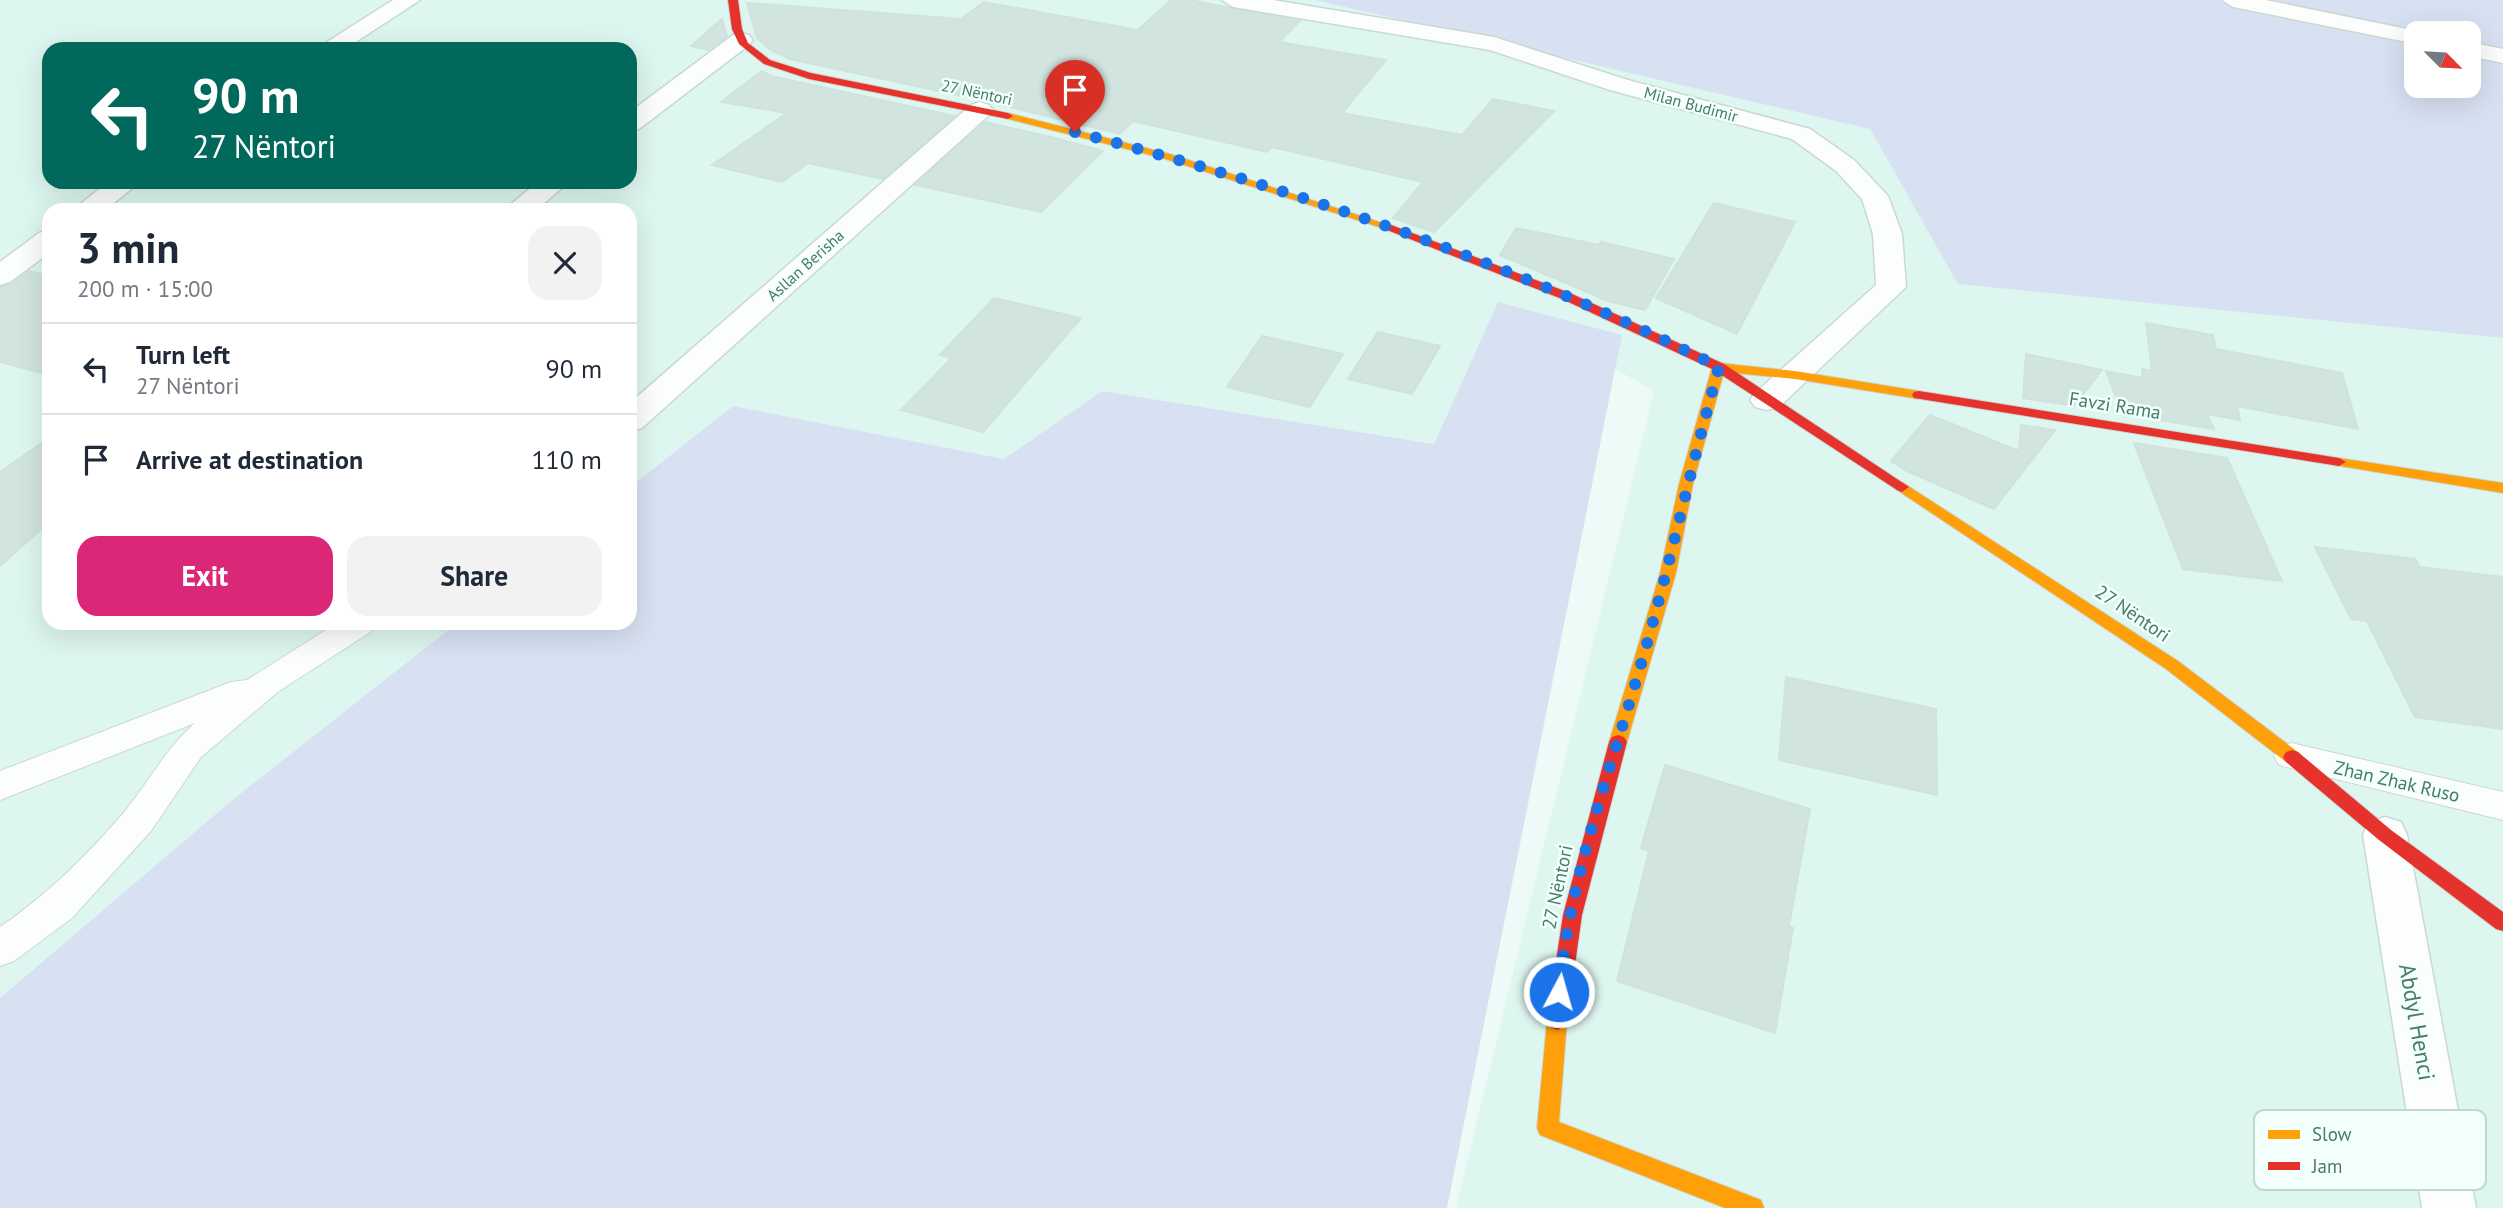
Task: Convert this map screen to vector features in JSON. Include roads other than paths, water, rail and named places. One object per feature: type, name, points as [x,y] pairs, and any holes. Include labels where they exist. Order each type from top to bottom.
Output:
[{"type":"street","points":[[340,42],[409,0]]},
{"type":"street","points":[[637,119],[741,40],[736,33],[733,0]]},
{"type":"street","name":"Milan Budimir","points":[[1233,0],[1494,44],[1619,85],[1791,131],[1822,147],[1870,191],[1881,207],[1892,272],[1891,287],[1767,400]]},
{"type":"street","points":[[2233,0],[2404,34]]},
{"type":"street","name":"27 Nëntori","points":[[741,40],[766,61],[787,69],[980,110],[1179,158],[1273,188],[1560,292],[1642,328],[1719,367],[2172,665],[2291,756],[2385,835],[2503,923]]},
{"type":"street","points":[[2482,51],[2503,56]]},
{"type":"street","name":"Asllan Berisha","points":[[637,415],[980,110]]},
{"type":"street","points":[[96,203],[116,189]]},
{"type":"street","points":[[527,203],[546,189]]},
{"type":"street","points":[[0,276],[42,244]]},
{"type":"street","name":"27 Nëntori","points":[[1719,367],[1686,484],[1668,573],[1587,846],[1562,965],[1548,1128],[1753,1208]]},
{"type":"street","name":"Favzi Rama","points":[[1719,367],[1795,375],[2503,488]]},
{"type":"street","name":"Abdyl Henci","points":[[2385,835],[2432,1110]]},
{"type":"street","name":"Abdyl Henci","points":[[2446,1190],[2449,1208]]},
{"type":"lane","points":[[0,949],[59,907],[138,821],[189,748],[267,682],[350,630]]},
{"type":"lane","points":[[0,786],[267,682]]},
{"type":"lane","name":"Zhan Zhak Ruso","points":[[2291,756],[2503,806]]}]
